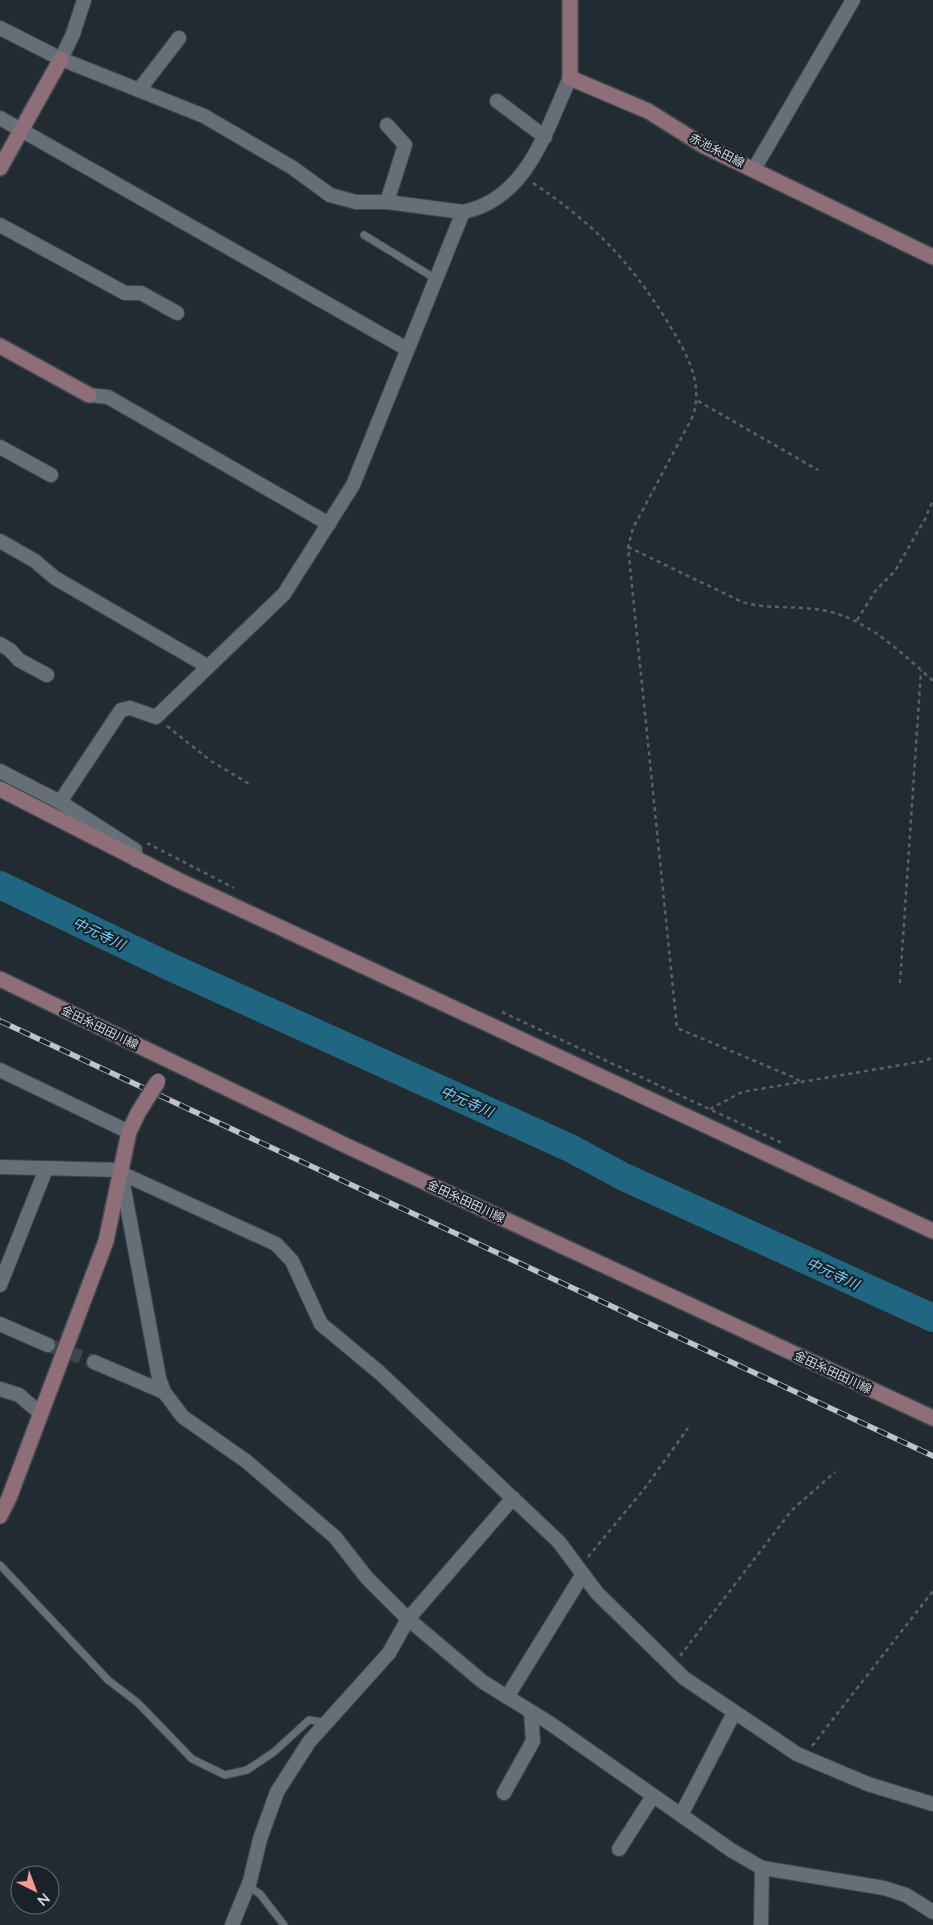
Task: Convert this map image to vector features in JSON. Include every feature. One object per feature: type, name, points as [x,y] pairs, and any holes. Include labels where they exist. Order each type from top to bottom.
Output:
[{"type":"street","points":[[0,168],[61,59],[73,34],[84,0]]},
{"type":"street","points":[[0,28],[61,59],[204,116],[294,168],[330,195],[356,202],[387,202],[463,212],[474,210],[499,196],[521,176],[545,136],[570,78],[570,0]]},
{"type":"street","points":[[754,169],[852,0]]},
{"type":"street","points":[[139,90],[179,38]]},
{"type":"street","name":"赤池糸田線","points":[[570,78],[648,111],[704,146],[933,257]]},
{"type":"street","points":[[497,101],[545,136]]},
{"type":"street","points":[[0,118],[407,349]]},
{"type":"street","points":[[387,125],[405,145],[387,202]]},
{"type":"street","points":[[60,802],[121,710],[130,708],[156,717],[284,594],[353,485],[463,212]]},
{"type":"street","points":[[0,225],[125,293],[141,293],[177,313]]},
{"type":"street","points":[[0,346],[89,395],[108,397],[329,524]]},
{"type":"street","points":[[0,447],[51,475]]},
{"type":"street","points":[[0,541],[35,561],[55,578],[208,666]]},
{"type":"street","points":[[0,644],[10,650],[19,660],[47,676]]},
{"type":"street","points":[[0,771],[60,802],[135,850],[136,860]]},
{"type":"street","points":[[0,789],[136,860],[933,1231]]},
{"type":"street","name":"金田糸田田川線","points":[[0,979],[349,1146],[933,1418]]},
{"type":"street","points":[[0,1516],[9,1498],[106,1241],[129,1132],[169,1060]]},
{"type":"street","points":[[0,1070],[129,1132]]},
{"type":"street","points":[[0,1167],[121,1170],[121,1173],[276,1244],[292,1261],[321,1324],[380,1373],[559,1542],[597,1593],[684,1678],[734,1713],[805,1757],[868,1784],[933,1804]]},
{"type":"street","points":[[0,1285],[46,1169]]},
{"type":"street","points":[[121,1173],[159,1378],[164,1392],[183,1417],[246,1461],[335,1538],[367,1578],[408,1620],[483,1682],[532,1712],[731,1850],[762,1868],[884,1888],[906,1895],[933,1912]]},
{"type":"street","points":[[0,1324],[48,1345]]},
{"type":"street","points":[[94,1362],[164,1392]]},
{"type":"street","points":[[0,1389],[19,1396],[40,1413]]},
{"type":"street","points":[[232,1925],[248,1886],[260,1839],[277,1792],[309,1742],[329,1723],[389,1653],[408,1620],[513,1498]]},
{"type":"street","points":[[507,1697],[581,1571]]},
{"type":"street","points":[[504,1793],[532,1741],[532,1712]]},
{"type":"street","points":[[681,1815],[734,1713]]},
{"type":"street","points":[[619,1849],[653,1796]]},
{"type":"street","points":[[761,1925],[762,1868]]},
{"type":"lane","points":[[364,236],[436,279]]},
{"type":"lane","points":[[0,1565],[108,1680],[138,1703],[192,1759],[225,1775],[247,1770],[274,1752],[309,1720],[329,1723]]},
{"type":"lane","points":[[248,1886],[260,1894],[284,1925]]},
{"type":"path","points":[[521,176],[570,208],[612,247],[642,282],[684,349],[692,366],[698,401],[694,416],[633,528],[628,547],[678,1028],[795,1078],[802,1083]]},
{"type":"path","points":[[698,401],[818,470]]},
{"type":"path","points":[[856,621],[876,590],[895,571],[925,519],[933,500]]},
{"type":"path","points":[[628,547],[742,602],[759,607],[815,609],[839,613],[856,621],[933,681]]},
{"type":"path","points":[[900,983],[922,671]]},
{"type":"path","points":[[156,717],[211,761],[252,785]]},
{"type":"path","points":[[144,841],[237,889]]},
{"type":"path","points":[[496,1009],[710,1109],[742,1092],[925,1061],[933,1057]]},
{"type":"path","points":[[581,1571],[645,1488],[688,1428]]},
{"type":"path","points":[[672,1666],[792,1510],[835,1472]]},
{"type":"path","points":[[805,1757],[933,1591]]},
{"type":"waterway","name":"中元寺川","points":[[0,885],[164,964],[570,1148],[624,1177],[933,1318]]},
{"type":"tunnel","points":[[48,1345],[94,1362]]},
{"type":"railway","points":[[0,1021],[933,1456]]}]
